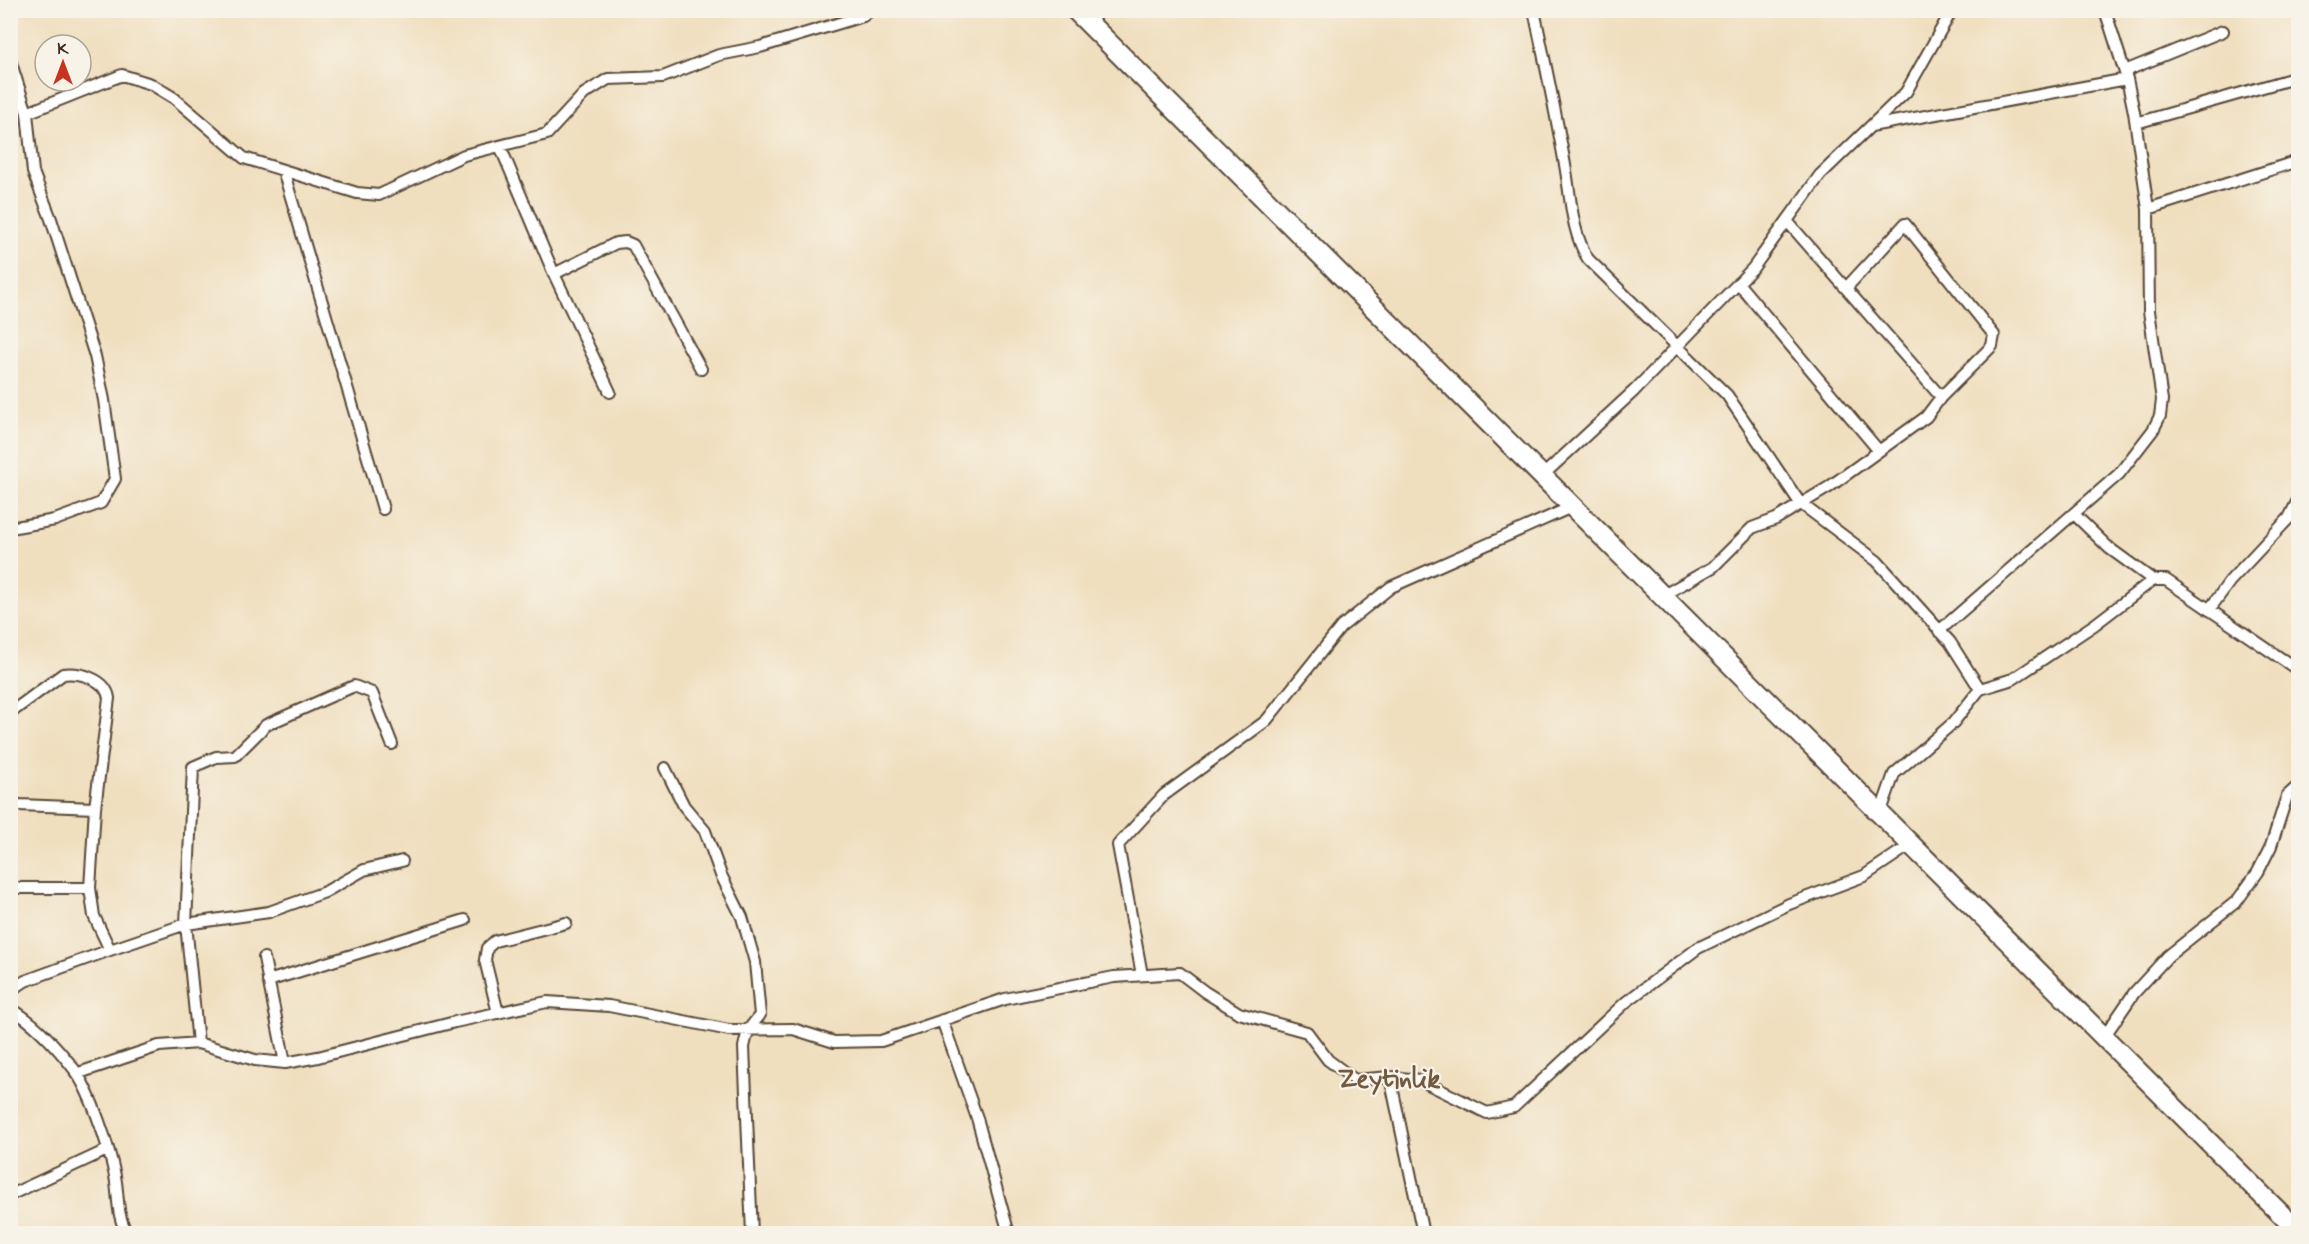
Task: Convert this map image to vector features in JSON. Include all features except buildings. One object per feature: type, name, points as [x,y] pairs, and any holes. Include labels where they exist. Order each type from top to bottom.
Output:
[{"type":"street","points":[[27,112],[122,75],[151,84],[174,98],[244,158],[357,193],[379,195],[464,155],[547,134],[584,94],[608,79],[663,77],[719,55],[760,47],[863,16],[871,10]]},
{"type":"street","points":[[1069,10],[1542,476],[1667,593],[1880,813],[1906,847],[2295,1233]]},
{"type":"street","points":[[1082,10],[1542,476],[1567,508],[2106,1034],[2298,1225]]},
{"type":"street","points":[[1534,10],[1565,165],[1575,229],[1581,248],[1588,260],[1727,395],[1800,503],[1877,561],[1950,642],[1980,690]]},
{"type":"street","points":[[1542,476],[1634,391],[1752,268],[1820,175],[1906,92],[1952,10]]},
{"type":"street","points":[[1939,631],[2119,474],[2153,430],[2160,416],[2162,400],[2149,311],[2148,208],[2136,123],[2126,75],[2109,16],[2105,10]]},
{"type":"street","points":[[1870,126],[2126,75],[2223,31]]},
{"type":"street","points":[[10,60],[27,112],[33,172],[51,219],[95,356],[115,479],[101,503],[55,520],[10,528]]},
{"type":"street","points":[[2136,123],[2298,77]]},
{"type":"street","points":[[500,146],[554,273],[610,392]]},
{"type":"street","points":[[2148,208],[2298,161]]},
{"type":"street","points":[[283,170],[383,509]]},
{"type":"street","points":[[1787,221],[1941,397]]},
{"type":"street","points":[[1667,593],[1713,567],[1752,528],[1776,519],[1829,487],[1926,417],[1941,397],[1992,346],[1994,335],[1905,224],[1846,288]]},
{"type":"street","points":[[554,273],[616,243],[626,242],[633,245],[701,369]]},
{"type":"street","points":[[1738,283],[1879,450]]},
{"type":"street","points":[[2209,610],[2230,581],[2289,518],[2298,500]]},
{"type":"street","points":[[1142,975],[1118,844],[1164,795],[1266,721],[1341,627],[1391,587],[1567,508]]},
{"type":"street","points":[[2074,514],[2109,548],[2153,580],[2166,580],[2298,670]]},
{"type":"street","points":[[1880,813],[1894,774],[1953,723],[1980,690],[2013,679],[2094,625],[2153,580]]},
{"type":"street","points":[[10,712],[63,674],[73,674],[104,685],[109,698],[95,808],[90,888],[94,916],[110,950]]},
{"type":"street","points":[[198,1043],[186,924],[193,767],[216,757],[235,756],[266,725],[354,686],[372,693],[392,744]]},
{"type":"street","points":[[665,768],[684,806],[705,831],[721,876],[742,917],[755,962],[760,1015],[748,1030],[744,1047],[752,1233]]},
{"type":"street","points":[[2106,1034],[2134,993],[2168,956],[2237,901],[2258,872],[2271,846],[2287,796],[2298,786]]},
{"type":"street","points":[[10,802],[19,805],[95,808]]},
{"type":"street","points":[[76,1074],[159,1046],[198,1043],[255,1060],[285,1063],[547,1002],[609,1006],[729,1030],[793,1029],[834,1042],[881,1041],[1005,999],[1114,977],[1180,973],[1205,992],[1239,1012],[1307,1032],[1328,1059],[1355,1080],[1390,1077],[1420,1080],[1486,1113],[1514,1107],[1626,1002],[1698,948],[1788,904],[1864,876],[1906,847]]},
{"type":"street","points":[[10,991],[25,981],[186,924],[269,912],[325,892],[364,870],[402,861]]},
{"type":"street","points":[[10,888],[90,888]]},
{"type":"street","points":[[268,981],[465,920]]},
{"type":"street","points":[[498,1013],[485,960],[485,952],[489,945],[495,941],[566,923]]},
{"type":"street","points":[[264,958],[285,1063]]},
{"type":"street","points":[[10,1008],[46,1038],[76,1074],[94,1112],[107,1150],[115,1176],[121,1220],[129,1233]]},
{"type":"street","points":[[942,1020],[977,1118],[1009,1233]]},
{"type":"street","points":[[1390,1077],[1423,1233]]},
{"type":"street","points":[[10,1195],[107,1150]]},
{"type":"district","name":"Zeytinlik","points":[[1389,1080]]}]
